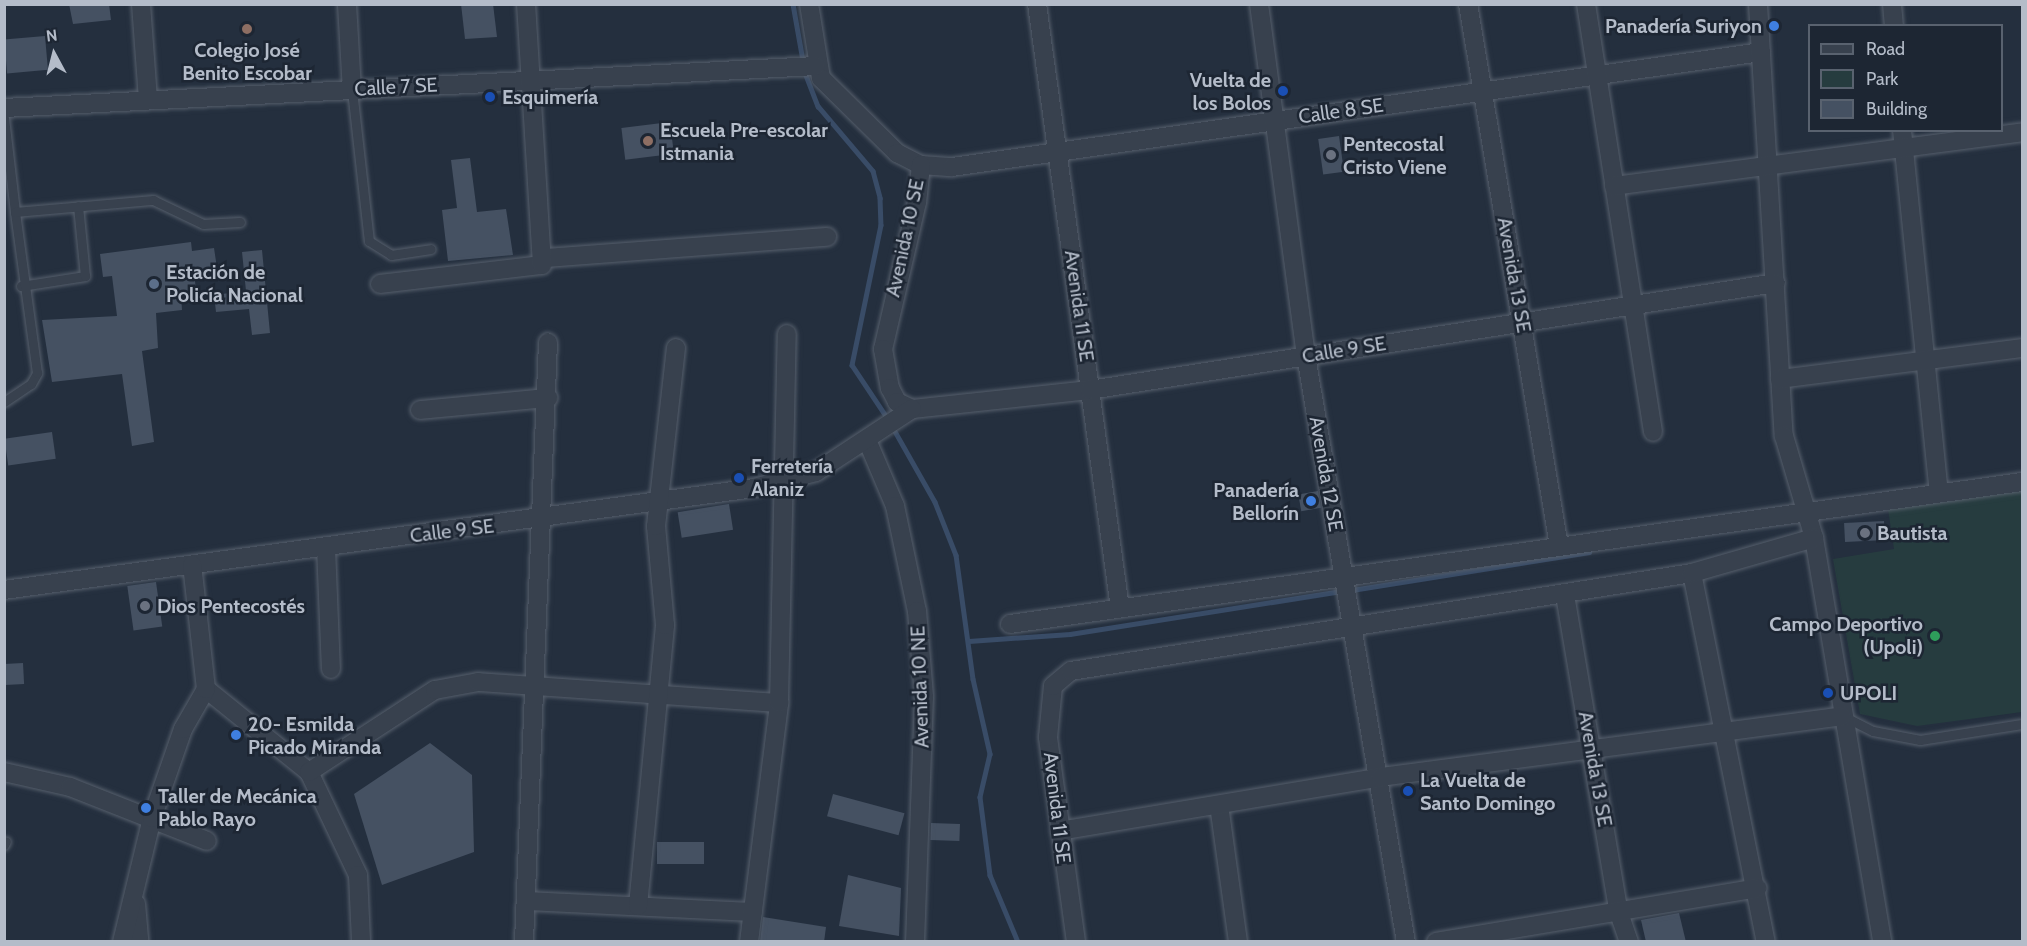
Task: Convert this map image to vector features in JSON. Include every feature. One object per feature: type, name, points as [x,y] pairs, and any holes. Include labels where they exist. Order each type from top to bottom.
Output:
[{"type":"street","points":[[141,4],[148,100]]},
{"type":"street","points":[[347,4],[352,90]]},
{"type":"street","points":[[380,284],[537,270],[545,258],[526,4]]},
{"type":"street","points":[[809,4],[811,66]]},
{"type":"street","name":"Avenida 11 SE","points":[[1037,4],[1120,608]]},
{"type":"street","name":"Avenida 12 SE","points":[[1259,4],[1306,356],[1381,777],[1406,942]]},
{"type":"street","name":"Avenida 13 SE","points":[[1468,4],[1559,546]]},
{"type":"street","points":[[1586,4],[1653,432]]},
{"type":"street","points":[[1758,4],[1770,165],[1784,436],[1803,511],[1814,538],[1842,716],[1882,942]]},
{"type":"street","points":[[1892,4],[1894,24]]},
{"type":"street","name":"Calle 8 SE","points":[[921,165],[952,167],[1761,52]]},
{"type":"street","name":"Calle 7 SE","points":[[4,108],[811,66]]},
{"type":"street","name":"Avenida 10 SE","points":[[811,66],[860,119],[897,153],[921,165],[883,349],[890,388],[906,413]]},
{"type":"street","points":[[1614,186],[1770,165],[1903,139],[2022,132]]},
{"type":"street","points":[[1903,139],[1929,360],[1939,493]]},
{"type":"street","points":[[545,258],[827,237]]},
{"type":"street","name":"Calle 9 SE","points":[[4,590],[660,505],[780,482],[816,472],[906,413],[1090,390],[1776,283]]},
{"type":"street","points":[[749,942],[779,703],[780,482],[787,334]]},
{"type":"street","points":[[524,942],[539,521],[548,398],[548,342]]},
{"type":"street","points":[[638,906],[665,626],[656,526],[676,348]]},
{"type":"street","points":[[1780,380],[2022,348]]},
{"type":"street","points":[[420,410],[548,398]]},
{"type":"street","name":"Avenida 10 NE","points":[[867,440],[895,506],[917,611],[924,697],[915,942]]},
{"type":"street","points":[[1010,624],[1345,580],[1559,546],[2022,482]]},
{"type":"street","points":[[1354,623],[1565,595],[1692,573],[1814,538]]},
{"type":"street","points":[[326,547],[331,669]]},
{"type":"street","points":[[122,942],[152,818],[183,729],[207,689],[192,566]]},
{"type":"street","points":[[1692,573],[1766,942]]},
{"type":"street","name":"Avenida 13 SE","points":[[1565,595],[1619,913],[1629,942]]},
{"type":"street","name":"Avenida 11 SE","points":[[1076,942],[1048,736],[1049,702],[1060,677],[1086,666],[1354,623]]},
{"type":"street","points":[[309,772],[435,690],[478,682],[779,703]]},
{"type":"street","points":[[207,689],[309,772],[358,875],[361,942]]},
{"type":"street","points":[[1060,831],[1381,777],[1842,716]]},
{"type":"street","points":[[4,772],[70,787],[207,841]]},
{"type":"street","points":[[1219,805],[1238,942]]},
{"type":"street","points":[[1436,942],[1509,936],[1757,888]]},
{"type":"street","points":[[134,890],[139,942]]},
{"type":"street","points":[[526,901],[753,912]]},
{"type":"lane","points":[[352,90],[369,241],[391,255],[431,249]]},
{"type":"lane","points":[[4,118],[21,286],[37,372],[31,384],[4,402]]},
{"type":"lane","points":[[15,212],[153,200],[202,224],[240,222]]},
{"type":"lane","points":[[21,286],[85,276],[78,206]]},
{"type":"lane","points":[[1842,716],[1873,731],[1920,740],[2022,724]]},
{"type":"green space","name":"Campo Deportivo (Upoli)","points":[[2022,487],[2022,712],[1917,726],[1860,714],[1833,559],[1894,549],[1888,509]]},
{"type":"building","points":[[69,4],[109,4],[111,20],[73,24]]},
{"type":"building","points":[[461,4],[493,4],[497,37],[465,39]]},
{"type":"building","points":[[45,36],[48,70],[7,73],[4,40]]},
{"type":"building","name":"Escuela Pre-escolar Istmania","points":[[670,122],[674,154],[625,160],[621,128]]},
{"type":"building","name":"Pentecostal Cristo Viene","points":[[1339,136],[1344,172],[1323,175],[1318,139]]},
{"type":"building","points":[[470,158],[477,212],[506,209],[513,255],[448,261],[442,210],[457,208],[451,160]]},
{"type":"building","points":[[191,242],[192,251],[214,248],[217,268],[194,271],[196,291],[181,293],[182,310],[156,313],[158,348],[142,351],[154,442],[132,446],[122,374],[52,382],[42,320],[117,316],[112,276],[103,277],[100,254]]},
{"type":"building","points":[[262,250],[270,333],[252,335],[249,309],[216,312],[214,295],[246,291],[242,252]]},
{"type":"building","points":[[52,432],[56,459],[8,465],[4,439]]},
{"type":"building","name":"Panadería Bellorín","points":[[1318,491],[1321,508],[1301,511],[1298,494]]},
{"type":"building","points":[[729,504],[733,530],[682,538],[678,512]]},
{"type":"building","name":"Bautista","points":[[1884,521],[1885,540],[1845,542],[1844,523]]},
{"type":"building","name":"Dios Pentecostés","points":[[156,582],[162,627],[134,631],[127,586]]},
{"type":"building","points":[[23,663],[24,684],[5,685],[4,664]]},
{"type":"building","points":[[430,743],[472,775],[474,852],[382,885],[354,794]]},
{"type":"building","points":[[833,794],[904,813],[899,835],[827,816]]},
{"type":"building","points":[[931,823],[960,824],[959,841],[930,840]]},
{"type":"building","points":[[657,842],[704,842],[704,864],[657,864]]},
{"type":"building","points":[[848,875],[901,888],[899,936],[839,926]]},
{"type":"building","points":[[1679,913],[1686,942],[1646,942],[1641,920]]},
{"type":"building","points":[[763,917],[826,927],[824,942],[760,942]]},
{"type":"waterway","points":[[793,4],[803,61]]},
{"type":"waterway","points":[[804,70],[818,106],[873,171],[880,198],[881,225],[852,365],[888,419]]},
{"type":"waterway","points":[[892,426],[935,502],[956,555],[973,679],[990,754],[980,797],[990,875],[1018,942]]},
{"type":"waterway","points":[[1352,590],[1589,552]]},
{"type":"waterway","points":[[969,641],[1070,634],[1343,591]]},
{"type":"place","name":"Panadería Suriyon","points":[[1774,26]]},
{"type":"place","name":"Colegio José Benito Escobar","points":[[247,29]]},
{"type":"place","name":"Vuelta de los Bolos","points":[[1283,91]]},
{"type":"place","name":"Esquimería","points":[[490,97]]},
{"type":"place","name":"Escuela Pre-escolar Istmania","points":[[648,141]]},
{"type":"place","name":"Pentecostal Cristo Viene","points":[[1331,155]]},
{"type":"place","name":"Estación de Policía Nacional","points":[[154,284]]},
{"type":"place","name":"Ferretería Alaniz","points":[[739,478]]},
{"type":"place","name":"Panadería Bellorín","points":[[1311,501]]},
{"type":"place","name":"Bautista","points":[[1865,533]]},
{"type":"place","name":"Dios Pentecostés","points":[[145,606]]},
{"type":"place","name":"Campo Deportivo (Upoli)","points":[[1935,636]]},
{"type":"place","name":"UPOLI","points":[[1828,693]]},
{"type":"place","name":"20- Esmilda Picado Miranda","points":[[236,735]]},
{"type":"place","name":"La Vuelta de Santo Domingo","points":[[1408,791]]},
{"type":"place","name":"Taller de Mecánica Pablo Rayo","points":[[146,808]]}]
